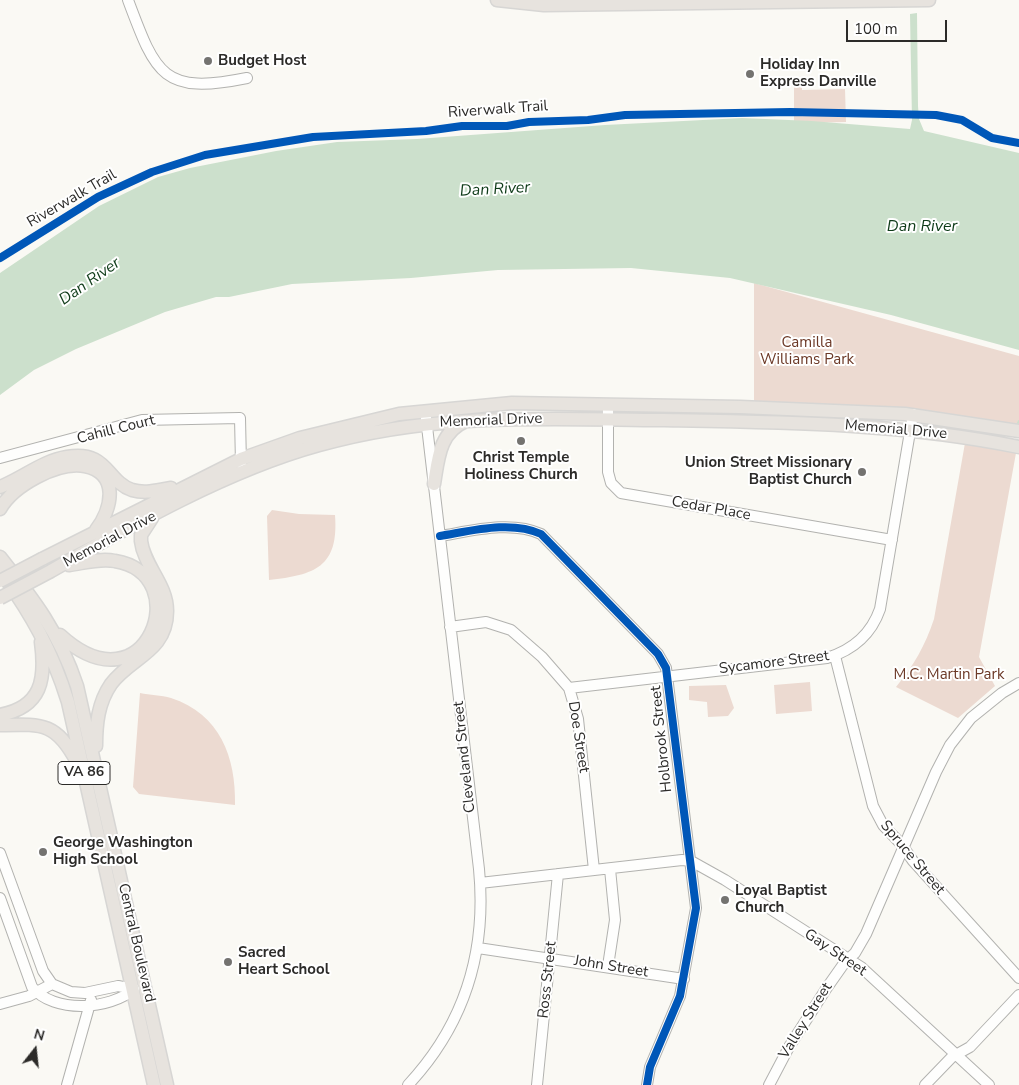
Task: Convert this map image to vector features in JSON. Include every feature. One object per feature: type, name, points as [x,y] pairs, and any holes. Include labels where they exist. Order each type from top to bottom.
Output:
[{"type":"main road","points":[[497,0],[544,5],[929,0]]},
{"type":"main road","name":"Memorial Drive","points":[[0,598],[152,517],[241,473],[284,456],[426,417],[512,403],[740,407],[914,414],[1019,431]]},
{"type":"main road","name":"Memorial Drive","points":[[0,581],[178,488],[241,459],[326,430],[373,419],[426,417],[785,423],[911,430],[1019,447]]},
{"type":"main road","points":[[434,484],[443,442],[454,427],[470,419]]},
{"type":"main road","points":[[0,487],[52,461],[78,456],[102,464],[119,481],[131,489],[149,492],[178,488]]},
{"type":"main road","points":[[0,510],[10,495],[43,475],[68,466],[85,466],[102,476],[110,490],[108,511],[96,530]]},
{"type":"main road","points":[[96,766],[97,720],[104,698],[115,680],[150,651],[164,628],[167,616],[166,600],[141,540],[152,517]]},
{"type":"main road","name":"Central Boulevard","points":[[0,559],[42,609],[63,648],[77,686],[167,1085]]},
{"type":"main road","name":"Central Boulevard","points":[[0,559],[38,628],[64,687],[134,989],[154,1085]]},
{"type":"main road","points":[[51,626],[66,641],[88,656],[109,659],[125,656],[141,647],[150,636],[156,622],[157,611],[155,594],[146,579],[136,570],[113,560],[55,569]]},
{"type":"main road","points":[[0,714],[22,707],[39,690],[44,672],[38,628]]},
{"type":"main road","points":[[0,725],[41,725],[58,733],[69,746],[85,776]]},
{"type":"street","points":[[128,0],[151,55],[171,77],[194,85],[248,78]]},
{"type":"street","name":"Cedar Place","points":[[608,405],[608,472],[611,483],[621,493],[892,540]]},
{"type":"street","name":"Sycamore Street","points":[[569,688],[835,656],[863,638],[876,620],[914,414]]},
{"type":"street","name":"Cleveland Street","points":[[408,1085],[432,1057],[453,1022],[469,984],[478,948],[480,928],[480,883],[426,417]]},
{"type":"street","name":"Cahill Court","points":[[0,458],[142,420],[240,418],[241,473]]},
{"type":"street","name":"Holbrook Street","points":[[440,536],[512,527],[532,530],[541,534],[549,540],[658,654],[668,675],[696,908],[680,996],[650,1067],[646,1085]]},
{"type":"street","name":"Doe Street","points":[[450,627],[486,622],[511,630],[542,657],[569,688],[577,713],[594,870]]},
{"type":"street","name":"Spruce Street","points":[[835,656],[873,806],[884,825],[905,848],[913,861],[1019,978]]},
{"type":"street","name":"Valley Street","points":[[769,1085],[788,1047],[848,959],[855,954],[872,923],[936,772],[950,745],[978,712],[1002,693],[1019,683]]},
{"type":"street","points":[[0,853],[42,971],[52,984],[71,992],[93,992],[118,986],[134,989]]},
{"type":"street","points":[[480,883],[682,860],[691,861]]},
{"type":"street","name":"Gay Street","points":[[691,861],[725,880],[860,967],[989,1085]]},
{"type":"street","points":[[608,966],[615,920],[610,869]]},
{"type":"street","name":"Ross Street","points":[[537,1085],[558,874]]},
{"type":"street","points":[[0,898],[32,987],[36,992],[57,1002],[73,1006],[90,1005],[124,998],[134,989]]},
{"type":"street","name":"John Street","points":[[478,948],[608,966],[684,979]]},
{"type":"street","points":[[0,1004],[36,992],[52,984]]},
{"type":"street","points":[[67,1085],[93,992]]},
{"type":"street","points":[[925,1085],[955,1054],[970,1047],[1019,996]]},
{"type":"green space","points":[[794,80],[802,80],[802,90],[845,89],[846,122],[794,123]]},
{"type":"green space","name":"Camilla Williams Park","points":[[754,283],[1019,356],[1019,427],[920,413],[754,402]]},
{"type":"green space","name":"M.C. Martin Park","points":[[965,443],[1016,453],[979,657],[995,686],[958,718],[896,687],[918,655],[934,619]]},
{"type":"green space","points":[[272,510],[299,514],[335,515],[333,546],[328,557],[321,565],[299,575],[269,580],[267,516]]},
{"type":"green space","points":[[810,682],[812,711],[776,714],[774,685]]},
{"type":"green space","points":[[726,685],[734,708],[728,716],[708,717],[707,702],[689,700],[689,686]]},
{"type":"green space","points":[[140,693],[171,698],[188,705],[213,726],[228,754],[235,787],[235,805],[139,794],[133,787]]},
{"type":"water","name":"Dan River","points":[[917,13],[918,106],[919,119],[924,131],[1019,153],[1019,350],[891,315],[730,278],[631,268],[498,270],[411,278],[292,284],[229,297],[216,297],[165,312],[76,349],[34,370],[0,395],[0,273],[99,206],[158,177],[190,168],[276,151],[337,142],[417,139],[605,125],[742,118],[812,121],[910,129],[912,120],[910,14]]},
{"type":"cycle path","name":"Riverwalk Trail","points":[[0,258],[98,197],[152,172],[205,155],[313,137],[426,131],[462,126],[507,126],[529,122],[588,120],[625,115],[790,112],[936,115],[962,120],[992,138],[1019,143]]},
{"type":"cycle path","points":[[440,536],[478,529],[504,527],[529,530],[541,534],[658,654],[666,668],[696,908],[680,996],[650,1067],[647,1085]]},
{"type":"place","name":"Budget Host","points":[[208,61]]},
{"type":"place","name":"Holiday Inn Express Danville","points":[[750,74]]},
{"type":"place","name":"Christ Temple Holiness Church","points":[[521,441]]},
{"type":"place","name":"Union Street Missionary Baptist Church","points":[[862,472]]},
{"type":"place","name":"George Washington High School","points":[[43,852]]},
{"type":"place","name":"Loyal Baptist Church","points":[[725,900]]},
{"type":"place","name":"Sacred Heart School","points":[[228,962]]}]
